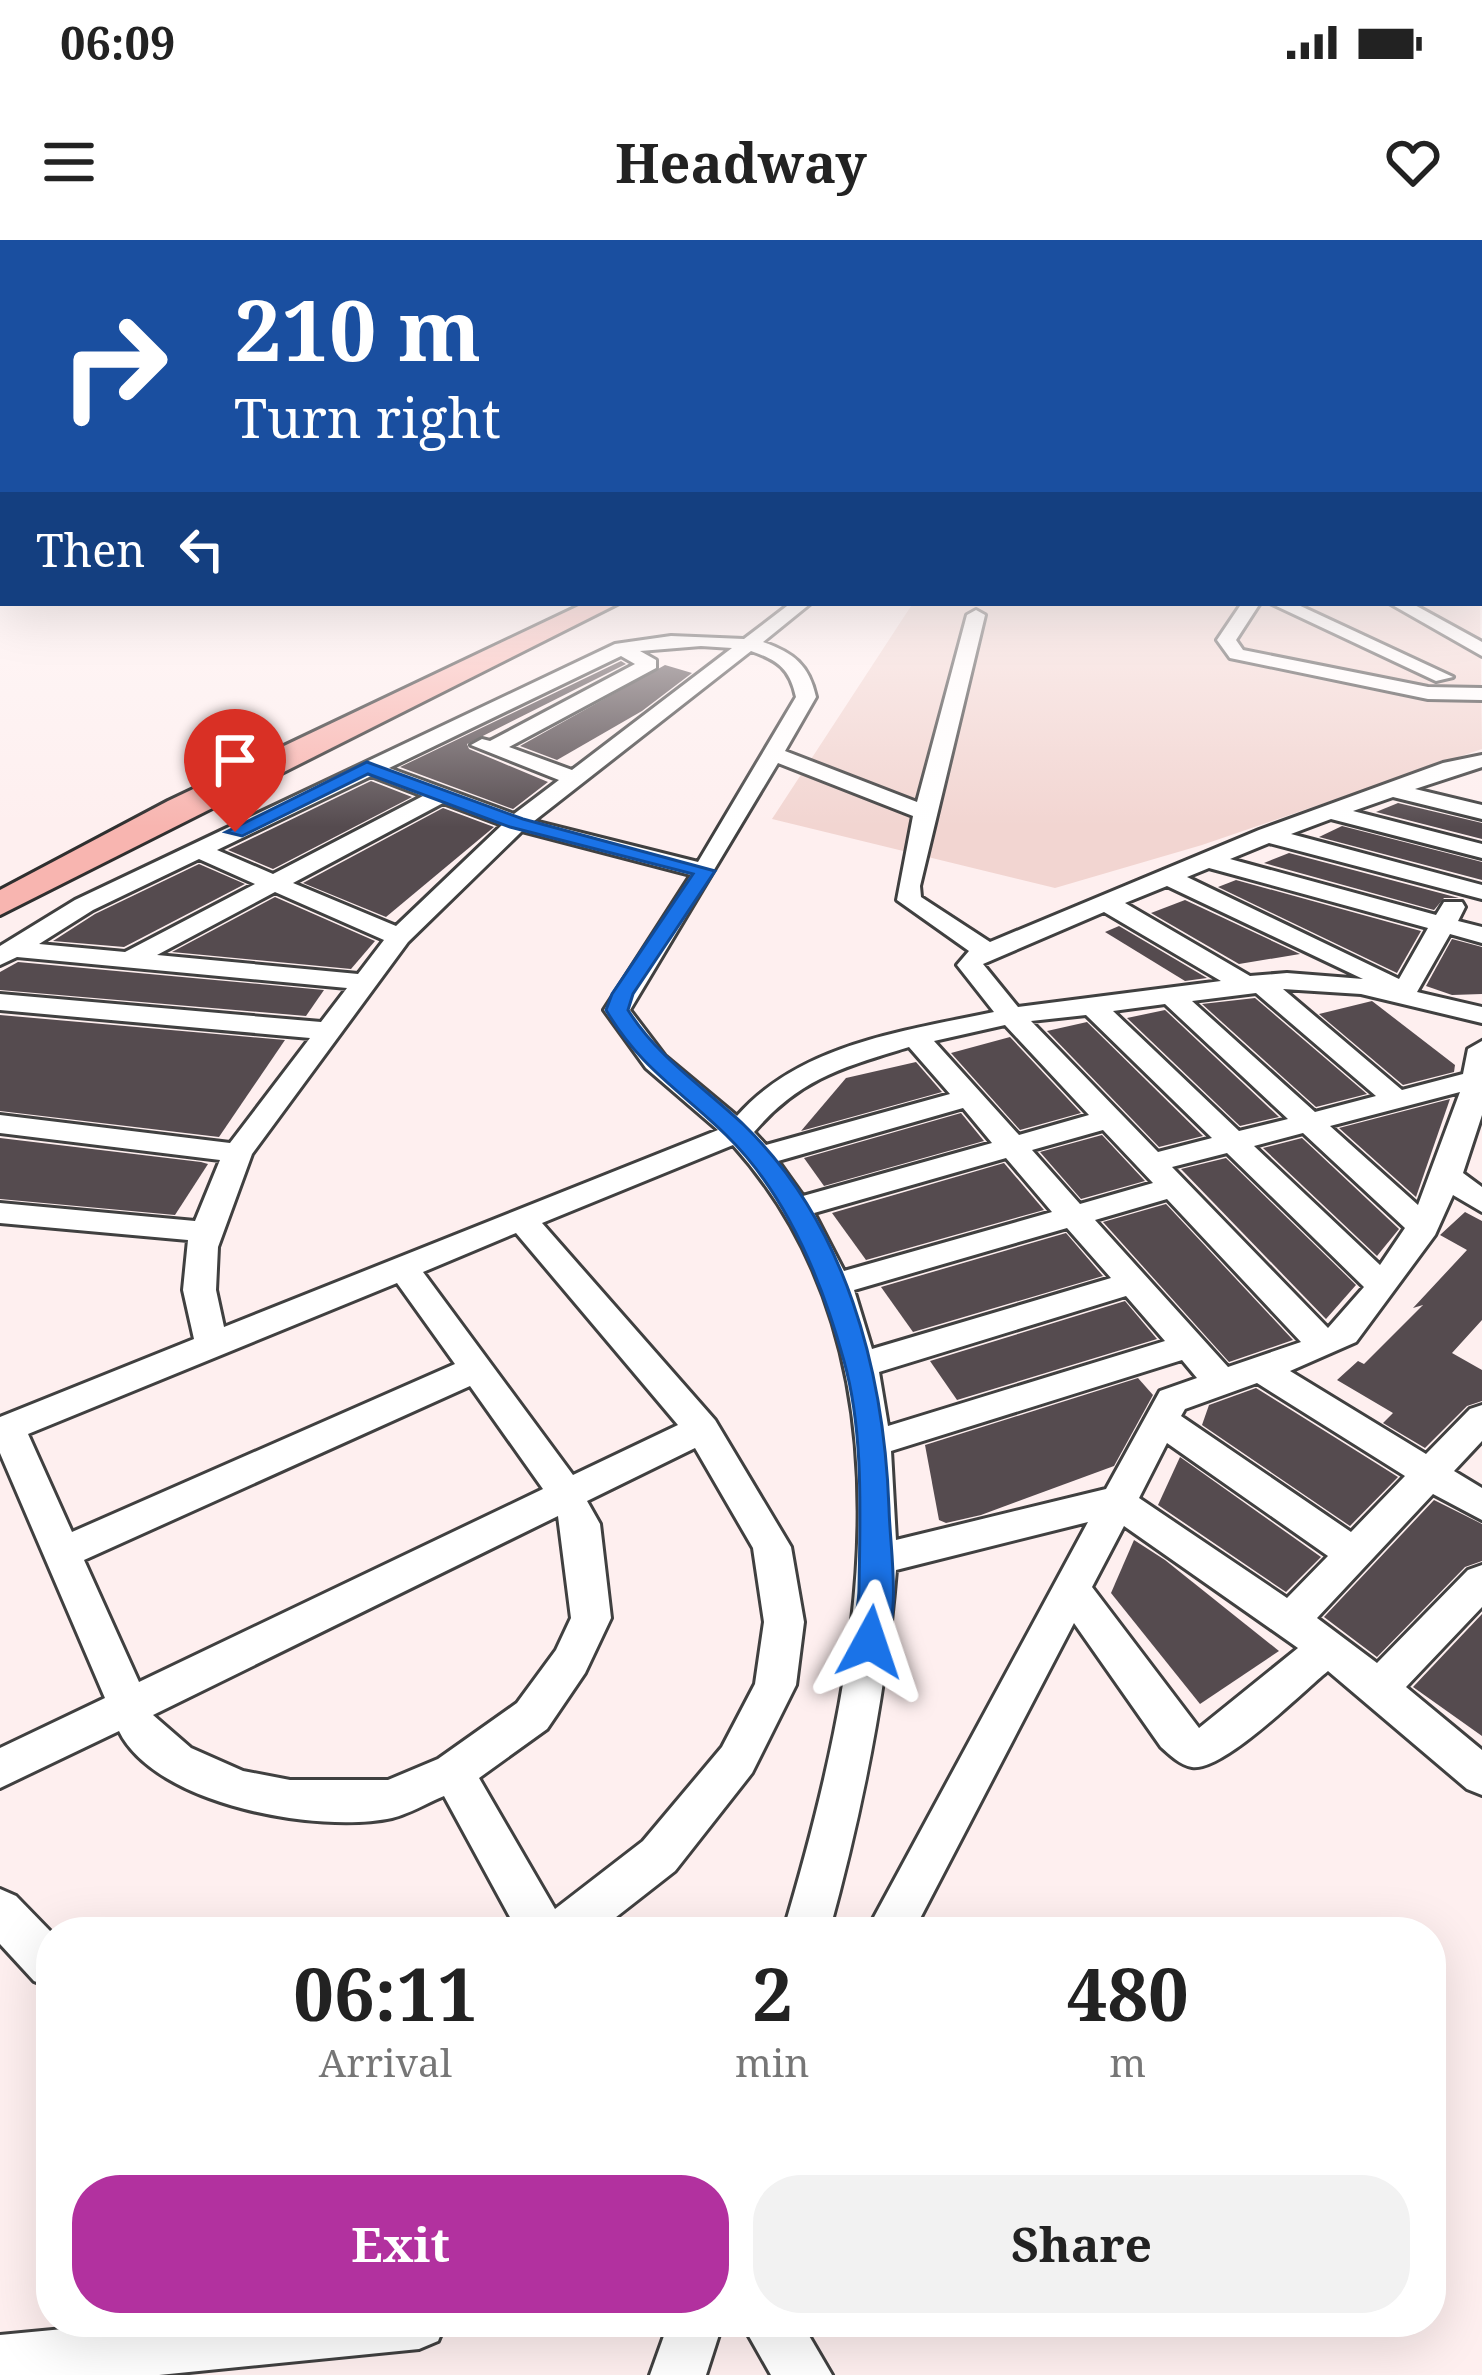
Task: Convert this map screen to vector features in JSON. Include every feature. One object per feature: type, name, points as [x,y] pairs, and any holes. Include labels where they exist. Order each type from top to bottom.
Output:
[{"type":"main road","points":[[0,904],[180,808],[555,628]]},
{"type":"street","points":[[212,1345],[196,1282],[207,1232],[238,1154],[362,982],[399,937],[517,823],[768,628]]},
{"type":"street","points":[[973,628],[908,886],[909,900],[988,952]]},
{"type":"street","points":[[1234,628],[1226,640],[1237,654],[1428,694],[1482,694]]},
{"type":"street","points":[[1334,628],[1443,677]]},
{"type":"street","points":[[1442,628],[1482,650]]},
{"type":"street","points":[[6,953],[43,926],[442,730],[622,649],[684,641],[746,644],[784,657],[800,669],[807,683],[806,697],[705,871],[622,994],[617,1010],[639,1046],[748,1145],[796,1208],[833,1285],[860,1365],[872,1444],[876,1560],[860,1737],[810,1917]]},
{"type":"street","points":[[492,748],[649,664],[622,649]]},
{"type":"street","points":[[442,730],[577,779]]},
{"type":"street","points":[[773,754],[925,813]]},
{"type":"street","points":[[1325,1346],[1011,1016],[970,965],[988,952],[1267,835],[1482,761]]},
{"type":"street","points":[[367,767],[517,823],[705,871]]},
{"type":"street","points":[[1394,790],[1482,812]]},
{"type":"street","points":[[129,960],[441,795]]},
{"type":"street","points":[[1329,812],[1482,853],[1473,889],[1443,924],[1416,994]]},
{"type":"street","points":[[1267,835],[1473,889]]},
{"type":"street","points":[[197,850],[399,937]]},
{"type":"street","points":[[1207,860],[1482,935]]},
{"type":"street","points":[[1166,876],[1416,994],[1482,1015]]},
{"type":"street","points":[[1105,902],[1252,983],[1397,1100]]},
{"type":"street","points":[[6,953],[362,982]]},
{"type":"street","points":[[748,1145],[765,1101],[792,1079],[812,1068],[915,1037],[1011,1016],[1252,983],[1361,986],[1416,994]]},
{"type":"street","points":[[1168,994],[1424,1228]]},
{"type":"street","points":[[0,1002],[326,1031]]},
{"type":"street","points":[[1090,1004],[1383,1287]]},
{"type":"street","points":[[915,1037],[1220,1382]]},
{"type":"street","points":[[1150,1163],[1397,1100],[1480,1064]]},
{"type":"street","points":[[897,1917],[1172,1400],[1325,1346],[1344,1334],[1383,1287],[1462,1166],[1480,1064]]},
{"type":"street","points":[[403,1268],[581,1524],[591,1618],[571,1661],[532,1716],[453,1772],[391,1799],[290,1800],[238,1789],[176,1761],[138,1727],[3,1429],[521,1220],[748,1145],[968,1097]]},
{"type":"street","points":[[796,1208],[1109,1119]]},
{"type":"street","points":[[0,1124],[238,1154]]},
{"type":"street","points":[[1462,1166],[1482,1202]]},
{"type":"street","points":[[833,1285],[1173,1187]]},
{"type":"street","points":[[0,1213],[207,1232]]},
{"type":"street","points":[[521,1220],[702,1429],[772,1547],[784,1622],[775,1685],[737,1760],[659,1856],[580,1917]]},
{"type":"street","points":[[860,1365],[1132,1283]]},
{"type":"street","points":[[872,1444],[1189,1346]]},
{"type":"street","points":[[62,1553],[476,1369]]},
{"type":"street","points":[[1262,1370],[1482,1506]]},
{"type":"street","points":[[1288,1622],[1482,1418]]},
{"type":"street","points":[[1163,1421],[1351,1552]]},
{"type":"street","points":[[0,1768],[702,1429]]},
{"type":"street","points":[[876,1560],[1116,1502],[1328,1647],[1482,1776]]},
{"type":"street","points":[[1380,1687],[1482,1581]]},
{"type":"street","points":[[1072,1589],[1176,1734],[1194,1749],[1205,1748],[1328,1647]]},
{"type":"street","points":[[453,1772],[535,1917]]},
{"type":"street","points":[[0,1911],[36,1949]]},
{"type":"street","points":[[0,2363],[214,2358],[334,2337]]},
{"type":"street","points":[[678,2375],[691,2337]]},
{"type":"street","points":[[779,2337],[804,2375]]},
{"type":"shaded area","points":[[897,628],[1480,628],[1482,749],[1202,845],[1055,888],[772,819]]},
{"type":"building","points":[[621,661],[626,664],[467,744],[469,749],[548,782],[513,809],[400,767]]},
{"type":"building","points":[[665,665],[692,673],[642,711],[557,760],[520,746]]},
{"type":"building","points":[[371,781],[412,797],[273,869],[228,850]]},
{"type":"building","points":[[1398,803],[1482,823],[1482,839],[1376,812]]},
{"type":"building","points":[[443,808],[494,827],[386,917],[303,883]]},
{"type":"building","points":[[1342,826],[1482,862],[1482,880],[1319,837]]},
{"type":"building","points":[[1289,853],[1459,898],[1444,898],[1434,910],[1264,863]]},
{"type":"building","points":[[199,864],[245,884],[124,947],[53,941],[95,914]]},
{"type":"building","points":[[1236,880],[1421,931],[1397,973],[1218,887]]},
{"type":"building","points":[[275,897],[375,941],[351,969],[172,952]]},
{"type":"building","points":[[1185,900],[1300,954],[1239,964],[1151,913]]},
{"type":"building","points":[[1119,926],[1207,978],[1185,981],[1105,932]]},
{"type":"building","points":[[1452,939],[1482,947],[1482,994],[1452,995],[1426,986]]},
{"type":"building","points":[[18,962],[324,990],[306,1016],[0,990],[0,972]]},
{"type":"building","points":[[1255,998],[1367,1094],[1316,1107],[1202,1004]]},
{"type":"building","points":[[1372,1001],[1455,1065],[1454,1072],[1403,1085],[1319,1014]]},
{"type":"building","points":[[1165,1010],[1279,1117],[1240,1126],[1127,1018]]},
{"type":"building","points":[[0,1015],[285,1040],[219,1137],[0,1111]]},
{"type":"building","points":[[1087,1022],[1203,1136],[1159,1147],[1047,1031]]},
{"type":"building","points":[[1010,1037],[1081,1113],[1020,1130],[951,1053]]},
{"type":"building","points":[[916,1062],[942,1092],[801,1131],[846,1078]]},
{"type":"building","points":[[1450,1099],[1416,1197],[1339,1128]]},
{"type":"building","points":[[961,1113],[984,1141],[824,1186],[804,1158]]},
{"type":"building","points":[[1102,1135],[1145,1181],[1081,1199],[1040,1152]]},
{"type":"building","points":[[0,1138],[208,1164],[175,1215],[0,1199]]},
{"type":"building","points":[[1302,1138],[1399,1229],[1377,1256],[1263,1148]]},
{"type":"building","points":[[1226,1158],[1356,1285],[1326,1319],[1181,1169]]},
{"type":"building","points":[[1004,1163],[1044,1210],[866,1260],[832,1213]]},
{"type":"building","points":[[1166,1204],[1293,1340],[1229,1362],[1103,1222]]},
{"type":"building","points":[[1465,1212],[1482,1221],[1482,1320],[1452,1353],[1482,1370],[1482,1401],[1467,1406],[1425,1448],[1383,1423],[1393,1413],[1337,1380],[1358,1361],[1364,1364],[1423,1305],[1413,1308],[1467,1250],[1440,1235]]},
{"type":"building","points":[[1066,1233],[1103,1276],[913,1332],[881,1287]]},
{"type":"building","points":[[1125,1301],[1157,1339],[957,1400],[930,1361]]},
{"type":"building","points":[[1138,1378],[1153,1395],[1114,1466],[981,1515],[946,1523],[939,1520],[925,1445]]},
{"type":"building","points":[[1256,1388],[1398,1477],[1350,1526],[1202,1425],[1209,1405]]},
{"type":"building","points":[[1180,1457],[1321,1557],[1286,1592],[1158,1505]]},
{"type":"building","points":[[1434,1500],[1482,1524],[1482,1561],[1465,1567],[1377,1657],[1324,1617]]},
{"type":"building","points":[[1134,1540],[1279,1651],[1200,1704],[1111,1593]]},
{"type":"building","points":[[1482,1614],[1482,1736],[1413,1687]]},
{"type":"route","points":[[235,832],[367,767],[517,823],[705,871],[622,994],[617,1010],[639,1046],[738,1132],[758,1157],[796,1208],[833,1285],[860,1365],[872,1444],[876,1595],[870,1642]]}]
